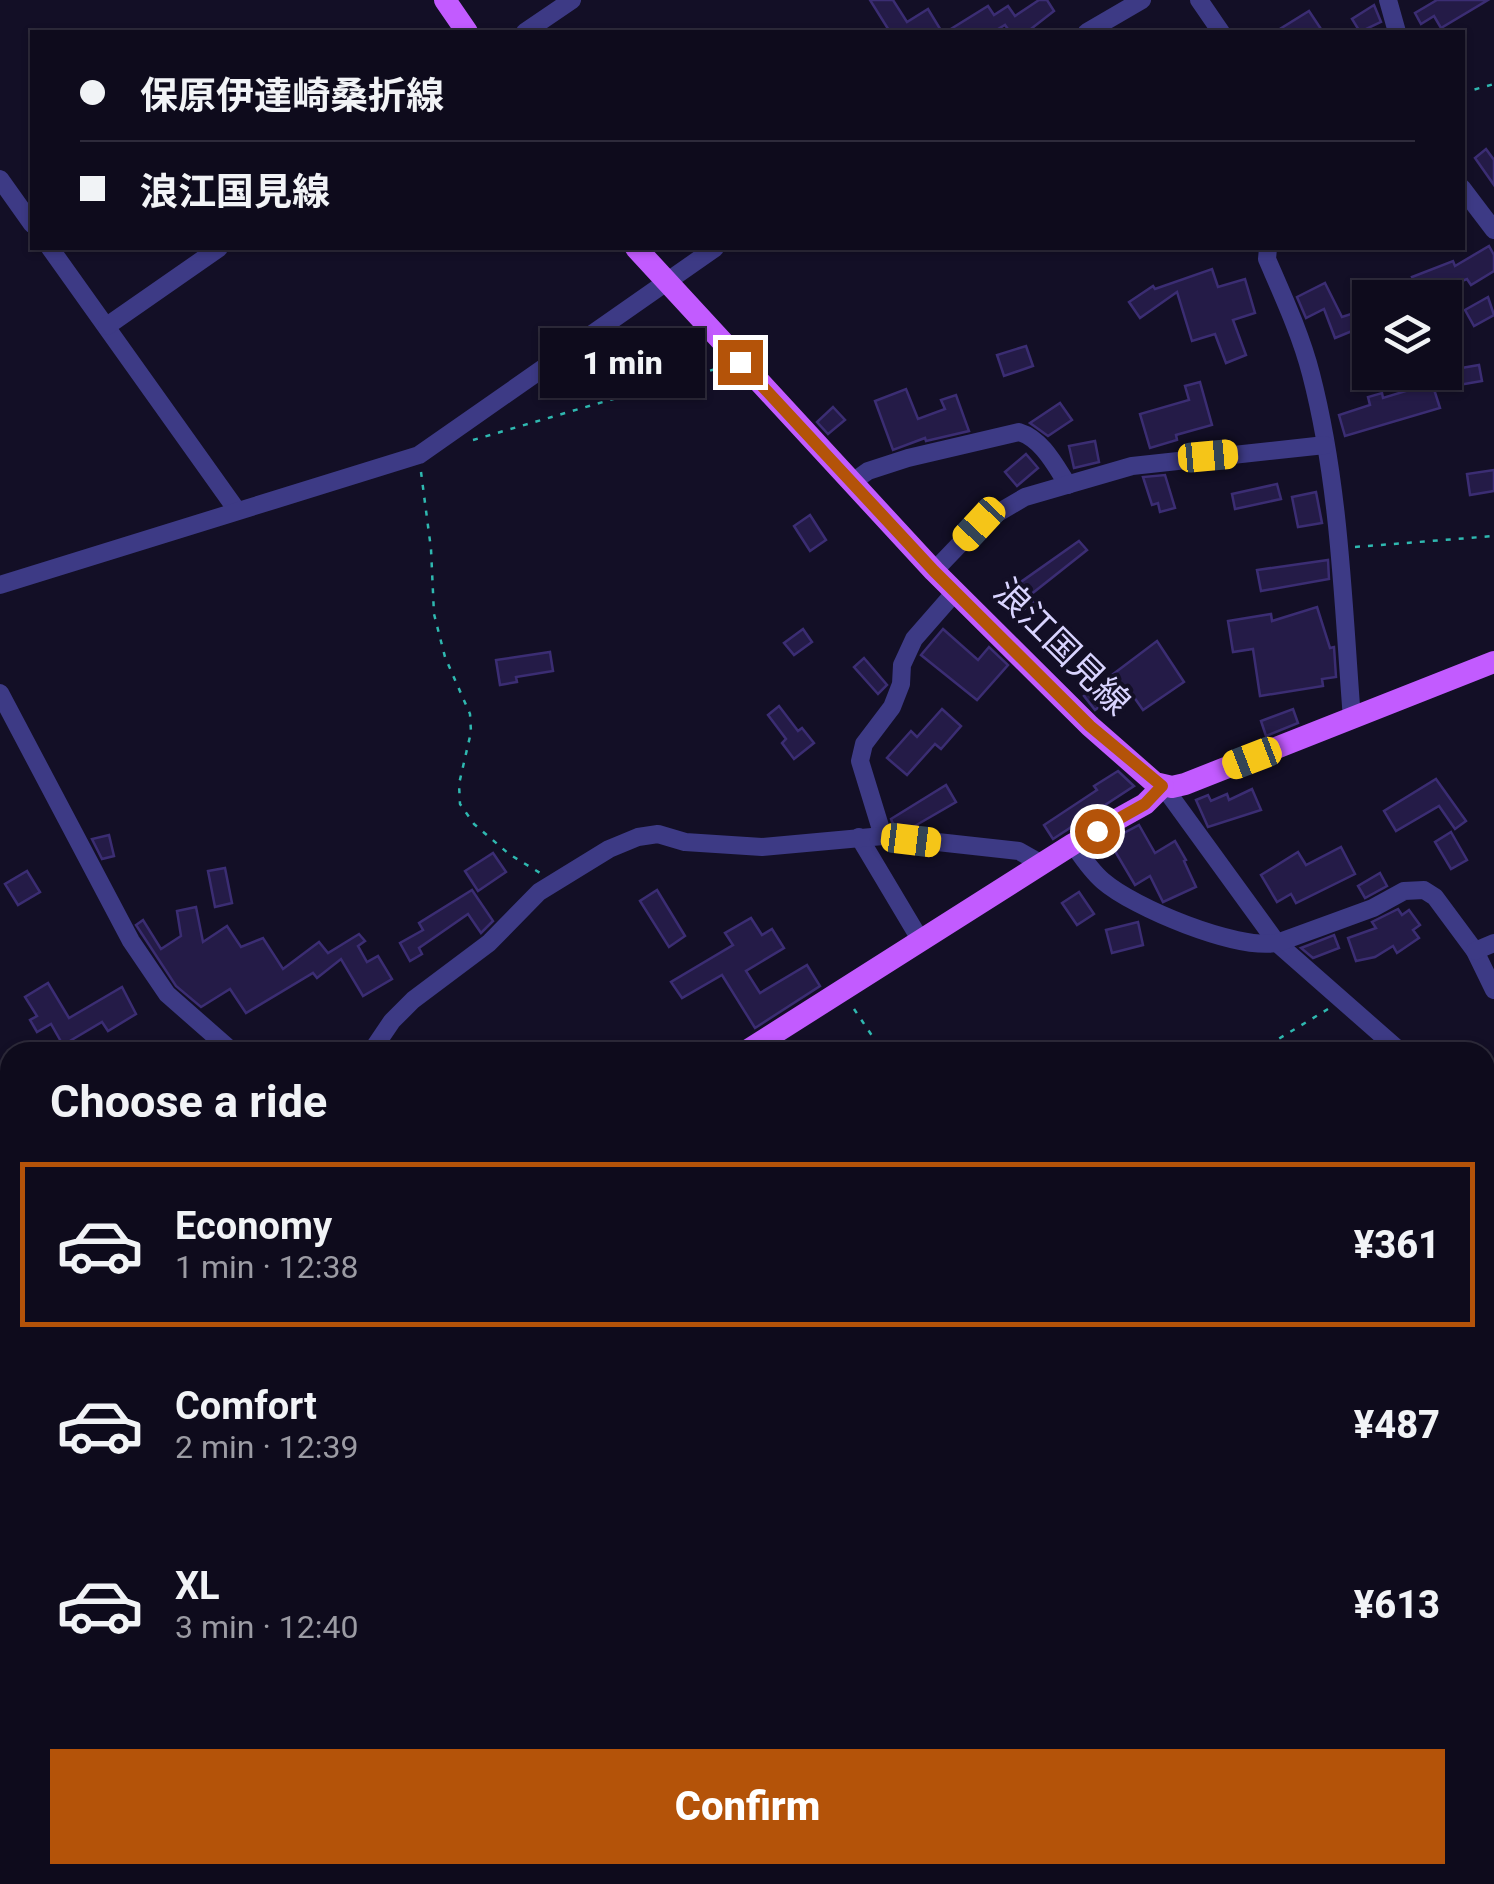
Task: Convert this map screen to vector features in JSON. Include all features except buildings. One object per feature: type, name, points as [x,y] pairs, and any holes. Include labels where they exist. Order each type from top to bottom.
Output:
[{"type":"main road","points":[[445,0],[466,30]]},
{"type":"main road","name":"浪江国見線","points":[[638,250],[934,571],[1090,726],[1162,786]]},
{"type":"main road","points":[[761,1042],[1073,844],[1145,804],[1162,786],[1178,787],[1494,662]]},
{"type":"street","points":[[529,30],[572,0]]},
{"type":"street","points":[[1090,30],[1142,0]]},
{"type":"street","points":[[1199,0],[1220,30]]},
{"type":"street","points":[[1388,0],[1396,30]]},
{"type":"street","points":[[0,179],[30,221]]},
{"type":"street","points":[[1465,192],[1494,230]]},
{"type":"street","points":[[51,250],[236,509]]},
{"type":"street","points":[[107,326],[216,250]]},
{"type":"street","points":[[0,584],[419,456],[712,250]]},
{"type":"street","points":[[1268,250],[1267,259],[1310,371],[1325,445],[1339,548],[1352,719]]},
{"type":"street","points":[[854,481],[868,471],[908,458],[1019,432],[1040,444],[1068,485]]},
{"type":"street","points":[[934,571],[979,524],[1005,506],[1068,485],[1168,460],[1325,445]]},
{"type":"street","points":[[883,836],[860,760],[864,744],[892,707],[914,638],[956,591]]},
{"type":"street","points":[[0,693],[131,940],[166,994],[221,1042]]},
{"type":"street","points":[[1162,786],[1277,943],[1388,1042]]},
{"type":"street","points":[[378,1042],[413,1000],[489,942],[554,881],[609,849],[651,835],[685,842],[762,847],[883,836],[1019,852],[1042,864]]},
{"type":"street","points":[[860,837],[921,941]]},
{"type":"street","points":[[1073,844],[1104,882],[1152,909],[1221,937],[1277,943],[1372,908],[1404,891],[1424,890],[1436,897],[1475,951],[1494,990]]},
{"type":"street","points":[[1475,951],[1494,943]]},
{"type":"path","points":[[1465,92],[1494,84]]},
{"type":"path","points":[[457,444],[740,362]]},
{"type":"path","points":[[419,456],[431,549],[434,614],[445,657],[470,714],[471,732],[459,784],[460,804],[474,824],[509,854],[554,881]]},
{"type":"path","points":[[1339,548],[1494,536]]},
{"type":"path","points":[[842,991],[876,1042]]},
{"type":"path","points":[[1273,1042],[1341,1001]]},
{"type":"route","points":[[740,362],[934,571],[1090,726],[1162,786],[1145,804],[1097,831]]}]
